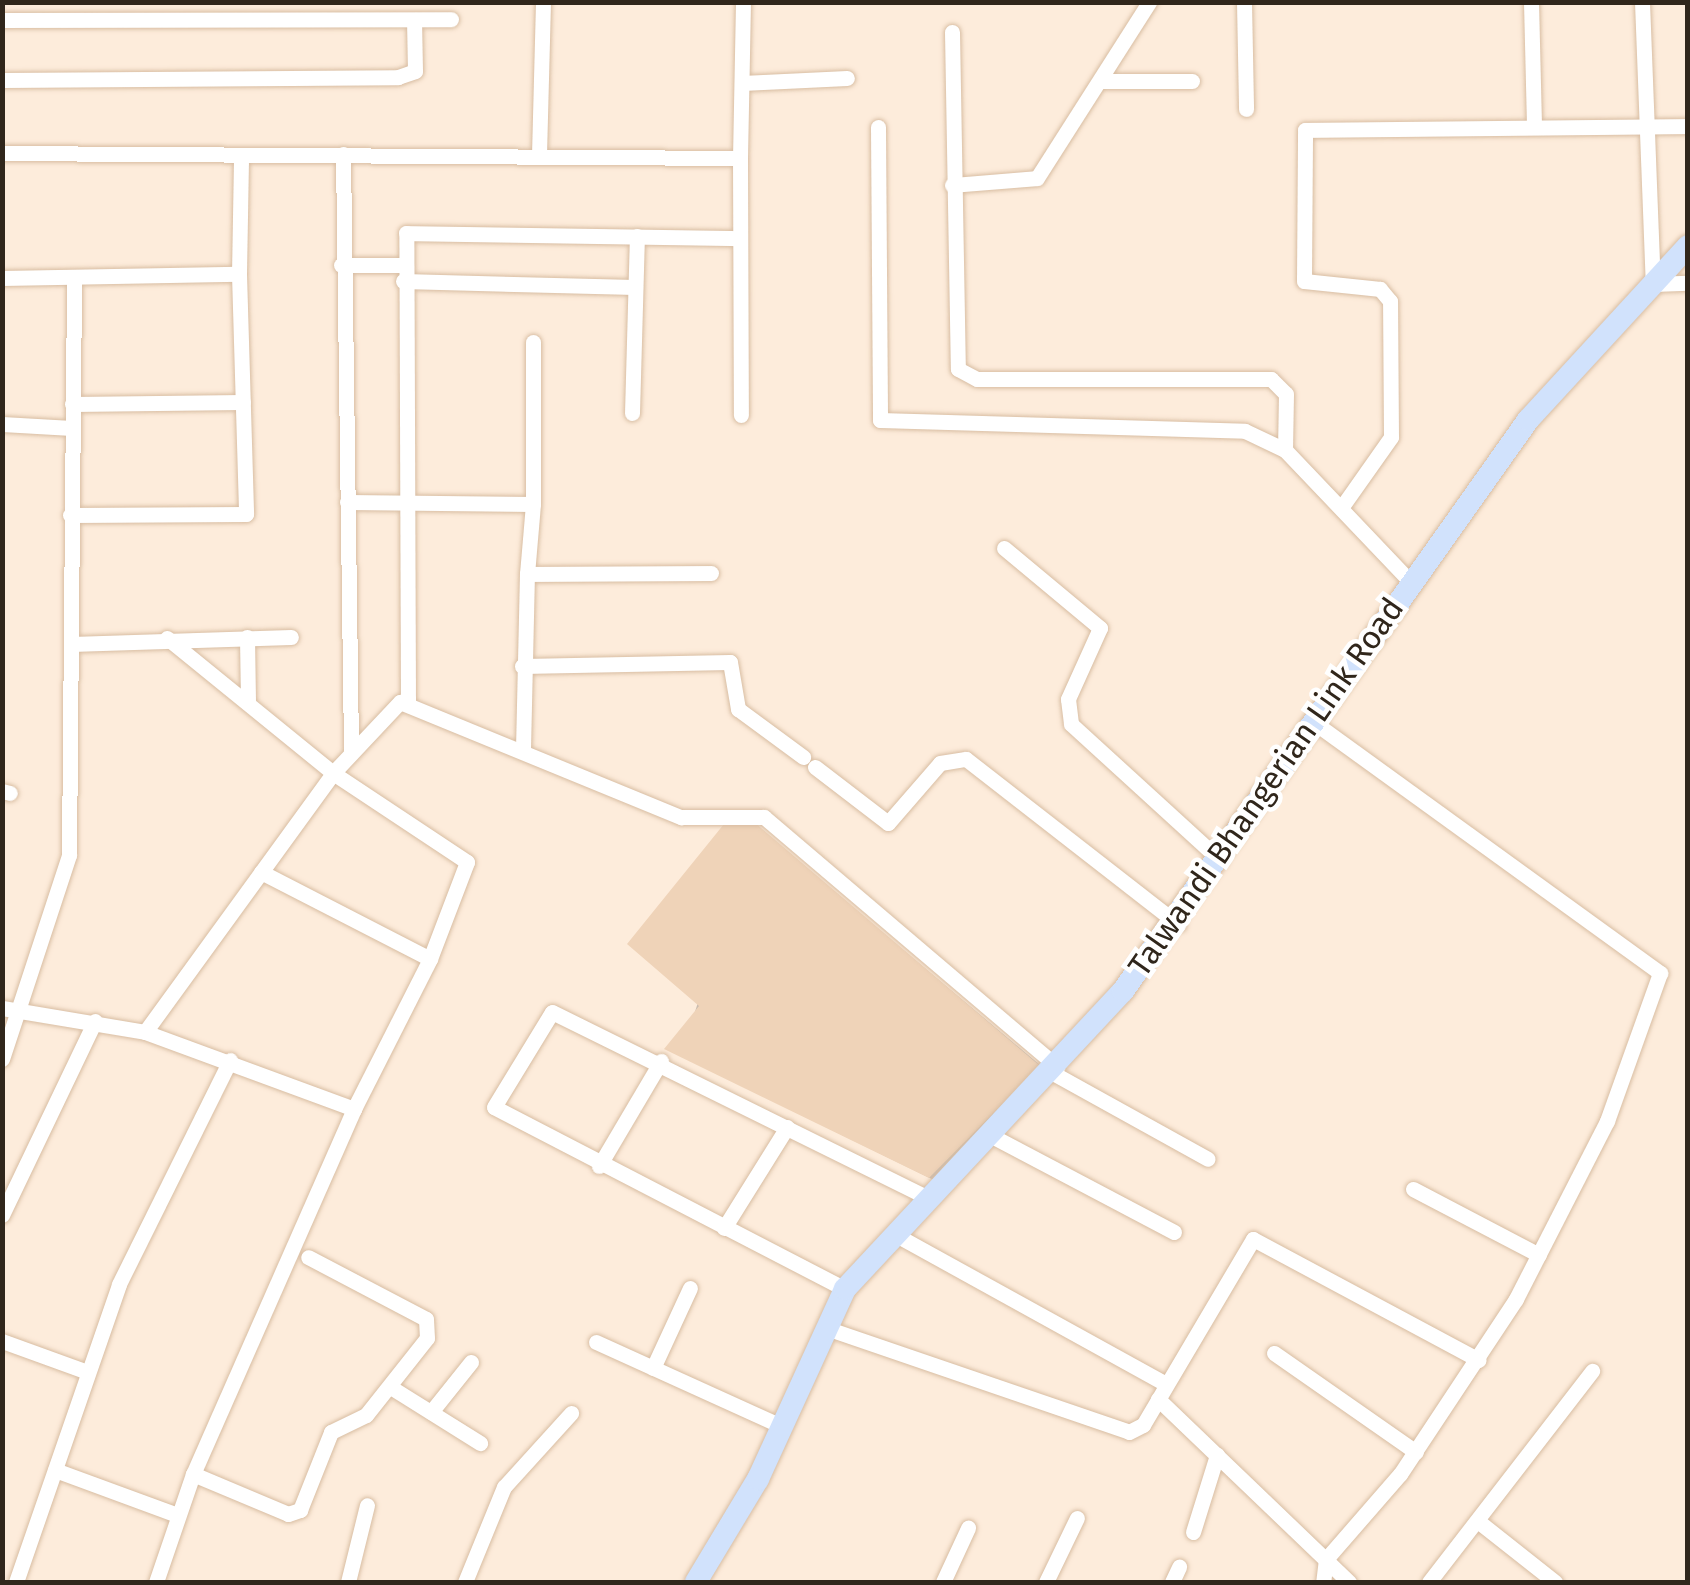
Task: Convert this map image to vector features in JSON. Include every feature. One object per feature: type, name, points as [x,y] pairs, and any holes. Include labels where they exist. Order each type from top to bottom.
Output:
[{"type":"street","points":[[538,155],[544,2]]},
{"type":"street","points":[[741,415],[738,238],[743,2]]},
{"type":"street","points":[[952,184],[1038,178],[1149,2]]},
{"type":"street","points":[[1244,2],[1246,108]]},
{"type":"street","points":[[1531,2],[1534,126]]},
{"type":"street","points":[[1642,2],[1642,126],[1653,284],[1688,283]]},
{"type":"street","points":[[2,20],[73,10],[452,19]]},
{"type":"street","points":[[2,80],[398,78],[414,70],[414,20]]},
{"type":"street","points":[[952,32],[952,348],[966,375],[1272,379],[1286,394],[1285,450]]},
{"type":"street","points":[[742,83],[847,78]]},
{"type":"street","points":[[1102,80],[1192,81]]},
{"type":"street","points":[[1341,508],[1390,437],[1390,302],[1380,289],[1304,282],[1305,130],[1688,126]]},
{"type":"street","points":[[878,127],[880,420],[1222,426],[1285,450],[1409,580]]},
{"type":"street","points":[[2,153],[740,158]]},
{"type":"street","points":[[343,154],[341,264],[350,750]]},
{"type":"street","points":[[70,516],[246,514],[239,274],[241,155]]},
{"type":"street","points":[[408,703],[410,502],[402,273],[412,230],[738,238]]},
{"type":"street","points":[[632,413],[637,236]]},
{"type":"street","name":"Talwandi Bhangerian Link Road","points":[[696,1582],[846,1290],[928,1198],[1054,1069],[1178,924],[1409,580],[1528,420],[1688,246]]},
{"type":"street","points":[[341,264],[402,273],[635,287]]},
{"type":"street","points":[[2,278],[239,274]]},
{"type":"street","points":[[2,1059],[24,1012],[69,855],[74,277]]},
{"type":"street","points":[[522,749],[522,666],[533,504],[533,342]]},
{"type":"street","points":[[72,404],[243,402]]},
{"type":"street","points":[[2,424],[72,428]]},
{"type":"street","points":[[348,502],[533,504]]},
{"type":"street","points":[[1004,548],[1100,628],[1068,699],[1070,724],[1220,860]]},
{"type":"street","points":[[527,574],[711,574]]},
{"type":"street","points":[[247,637],[248,703]]},
{"type":"street","points":[[71,644],[291,637]]},
{"type":"street","points":[[156,1582],[194,1474],[354,1109],[430,959],[467,862],[332,773],[167,638]]},
{"type":"street","points":[[522,666],[730,662],[738,708],[888,823],[940,763],[966,759],[1178,924]]},
{"type":"street","points":[[145,1032],[350,750],[389,707],[408,703],[689,820],[764,817],[1054,1069],[1208,1159]]},
{"type":"street","points":[[1312,721],[1660,973],[1606,1121],[1539,1255],[1479,1360],[1416,1452],[1326,1559],[1323,1582]]},
{"type":"street","points":[[261,872],[430,959]]},
{"type":"street","points":[[2,1008],[145,1032],[230,1060],[354,1109]]},
{"type":"street","points":[[846,1290],[599,1166],[492,1100],[556,1010],[928,1198]]},
{"type":"street","points":[[2,1215],[96,1021]]},
{"type":"street","points":[[16,1582],[85,1371],[230,1060]]},
{"type":"street","points":[[599,1166],[661,1061]]},
{"type":"street","points":[[724,1228],[788,1127]]},
{"type":"street","points":[[990,1135],[1174,1232]]},
{"type":"street","points":[[1413,1189],[1539,1255]]},
{"type":"street","points":[[896,1235],[1162,1391],[1217,1456],[1350,1582]]},
{"type":"street","points":[[826,1328],[1122,1433],[1140,1428],[1253,1239],[1479,1360]]},
{"type":"street","points":[[194,1474],[294,1513],[332,1432],[358,1421],[392,1388],[429,1324],[308,1257]]},
{"type":"street","points":[[653,1368],[690,1288]]},
{"type":"street","points":[[2,1341],[85,1371]]},
{"type":"street","points":[[596,1342],[778,1425]]},
{"type":"street","points":[[1274,1353],[1416,1452]]},
{"type":"street","points":[[431,1412],[471,1362]]},
{"type":"street","points":[[1429,1582],[1592,1371]]},
{"type":"street","points":[[392,1388],[480,1443]]},
{"type":"street","points":[[465,1582],[504,1487],[571,1413]]},
{"type":"street","points":[[1193,1532],[1217,1456]]},
{"type":"street","points":[[55,1470],[178,1515]]},
{"type":"street","points":[[348,1582],[367,1505]]},
{"type":"street","points":[[1046,1582],[1077,1518]]},
{"type":"street","points":[[1479,1522],[1556,1582]]},
{"type":"street","points":[[943,1582],[968,1528]]},
{"type":"building","points":[[754,822],[1040,1066],[929,1178],[664,1049],[699,1006],[627,944],[724,824]]}]
